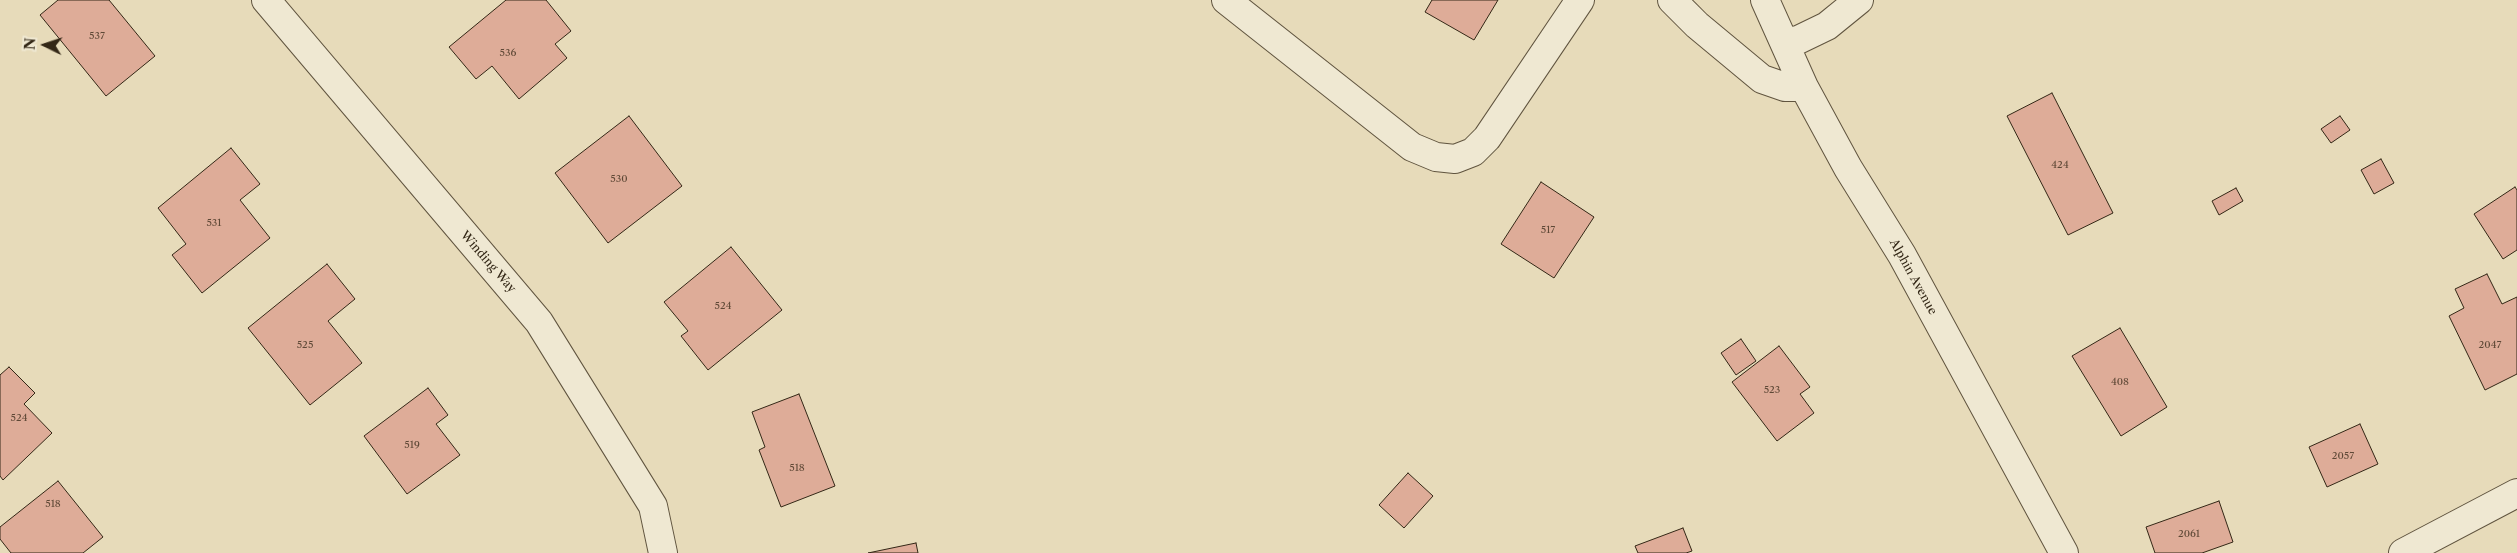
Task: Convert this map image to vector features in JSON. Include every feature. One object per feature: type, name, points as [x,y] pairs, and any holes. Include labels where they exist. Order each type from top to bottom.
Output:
[{"type":"street","name":"Winding Way","points":[[266,0],[540,322],[653,506],[663,553]]},
{"type":"street","points":[[1226,0],[1412,147],[1436,157],[1455,159],[1473,152],[1486,138],[1580,0]]},
{"type":"street","points":[[1672,0],[1697,25],[1762,79],[1785,87],[1804,87]]},
{"type":"street","name":"Alphin Avenue","points":[[1764,0],[1804,87],[1848,168],[1902,255],[2064,553]]},
{"type":"street","points":[[1785,43],[1798,40],[1827,26],[1859,0]]},
{"type":"street","points":[[2402,553],[2517,493]]},
{"type":"building","points":[[58,0],[109,0],[155,56],[106,96],[40,15]]},
{"type":"building","points":[[506,0],[546,0],[571,31],[555,44],[567,58],[519,99],[492,66],[476,79],[449,47]]},
{"type":"building","points":[[1432,0],[1498,0],[1474,40],[1425,12]]},
{"type":"building","points":[[2052,93],[2113,213],[2068,235],[2007,116]]},
{"type":"building","points":[[629,116],[682,186],[608,243],[555,173]]},
{"type":"building","points":[[2340,116],[2350,130],[2331,143],[2321,129]]},
{"type":"building","points":[[231,148],[260,184],[240,200],[270,238],[202,293],[172,255],[186,244],[158,208]]},
{"type":"building","points":[[2381,159],[2394,183],[2374,194],[2361,170]]},
{"type":"building","points":[[1541,182],[1594,217],[1554,278],[1501,244]]},
{"type":"building","points":[[2515,187],[2517,190],[2517,250],[2503,259],[2474,214]]},
{"type":"building","points":[[2236,188],[2243,201],[2219,215],[2212,201]]},
{"type":"building","points":[[731,247],[782,310],[708,370],[681,336],[688,331],[664,302]]},
{"type":"building","points":[[327,264],[355,299],[328,321],[362,363],[310,405],[248,328]]},
{"type":"building","points":[[2487,274],[2502,304],[2517,297],[2517,374],[2485,390],[2449,316],[2464,308],[2455,289]]},
{"type":"building","points":[[2120,328],[2167,407],[2121,436],[2072,356]]},
{"type":"building","points":[[1741,339],[1756,361],[1736,375],[1721,353]]},
{"type":"building","points":[[1779,346],[1810,387],[1800,394],[1814,413],[1777,441],[1732,382]]},
{"type":"building","points":[[9,367],[35,393],[24,404],[52,433],[3,480],[0,476],[0,375]]},
{"type":"building","points":[[428,388],[448,415],[436,424],[460,455],[407,494],[364,436]]},
{"type":"building","points":[[799,394],[835,486],[781,507],[759,450],[765,447],[752,412]]},
{"type":"building","points":[[2360,424],[2378,464],[2327,487],[2309,447]]},
{"type":"building","points":[[1408,473],[1433,496],[1404,528],[1379,505]]},
{"type":"building","points":[[58,481],[103,537],[83,553],[11,553],[0,539],[0,527]]},
{"type":"building","points":[[2219,501],[2233,542],[2202,553],[2155,553],[2146,527]]},
{"type":"building","points":[[1683,528],[1692,551],[1686,553],[1638,553],[1635,546]]},
{"type":"building","points":[[916,543],[918,553],[868,553]]}]
